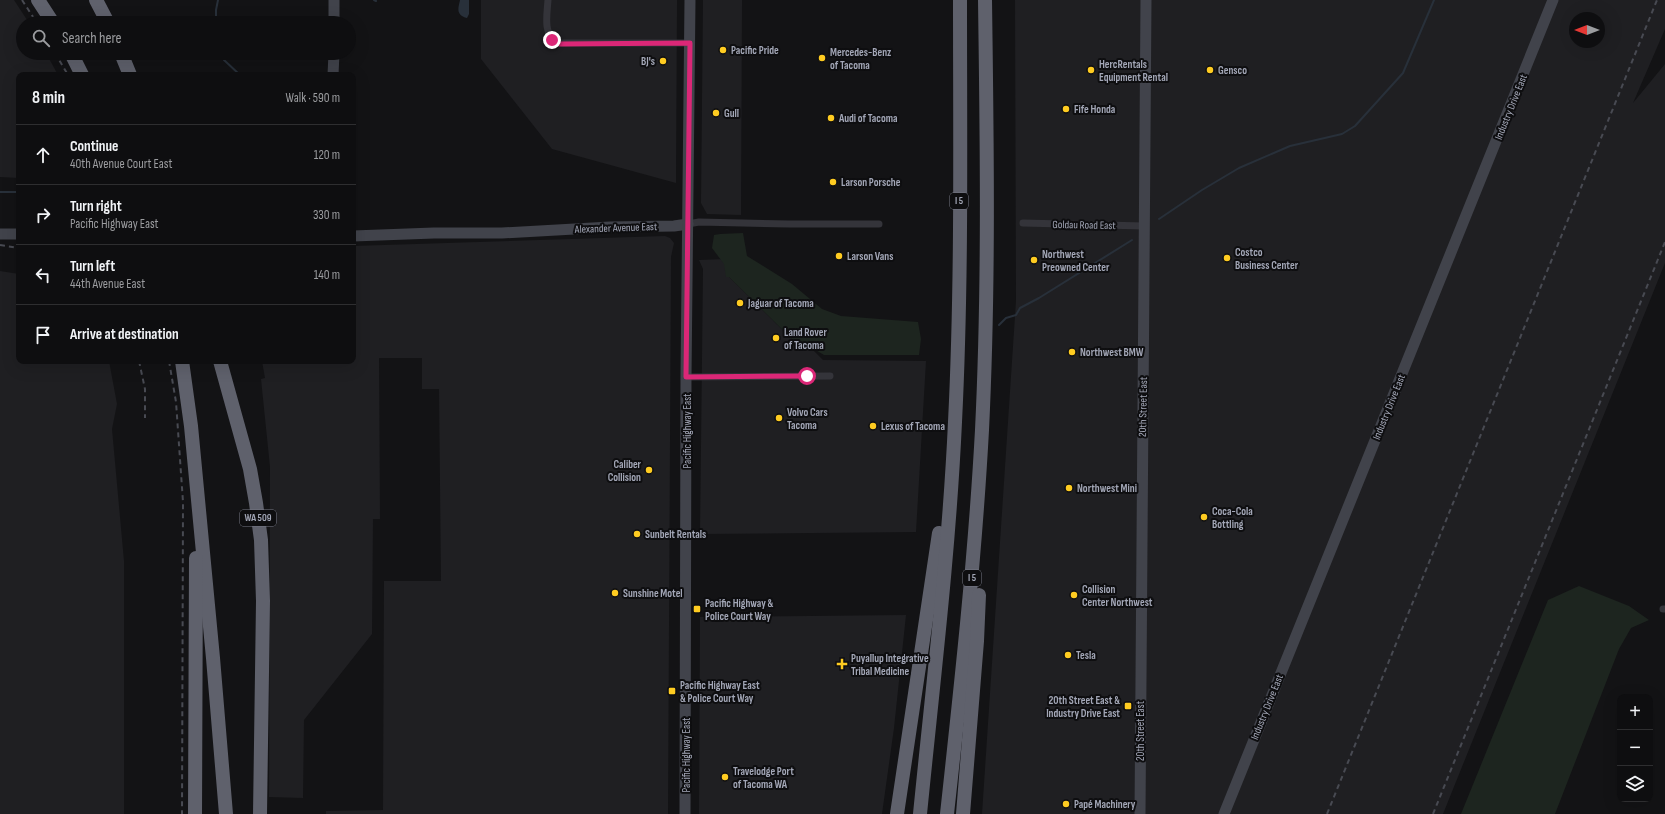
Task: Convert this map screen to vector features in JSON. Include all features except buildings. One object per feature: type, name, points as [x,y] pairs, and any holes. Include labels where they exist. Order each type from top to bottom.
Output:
[{"type":"highway","points":[[38,0],[48,16]]},
{"type":"highway","points":[[96,0],[104,16]]},
{"type":"highway","name":"I 5","points":[[920,814],[936,674],[945,576],[956,402],[959,326],[960,0]]},
{"type":"highway","name":"I 5","points":[[947,814],[976,525],[985,341],[987,155],[984,0]]},
{"type":"highway","points":[[74,60],[80,72]]},
{"type":"highway","points":[[124,60],[129,72]]},
{"type":"highway","points":[[182,364],[194,453],[215,674],[226,814]]},
{"type":"highway","name":"WA 509","points":[[221,364],[248,463],[259,522],[263,584],[260,705],[255,814]]},
{"type":"highway","points":[[897,814],[934,573],[956,402]]},
{"type":"highway","points":[[194,453],[196,557],[195,814]]},
{"type":"highway","points":[[962,814],[977,641],[980,564],[976,525]]},
{"type":"highway","points":[[260,705],[260,814]]},
{"type":"main road","points":[[334,0],[334,16]]},
{"type":"main road","name":"Pacific Highway East","points":[[685,814],[686,377],[690,0]]},
{"type":"main road","name":"20th Street East","points":[[1140,814],[1146,0]]},
{"type":"main road","name":"Industry Drive East","points":[[1224,814],[1553,0]]},
{"type":"main road","points":[[333,72],[334,60]]},
{"type":"main road","name":"Alexander Avenue East","points":[[356,236],[432,233],[502,233],[610,227],[674,226],[688,224]]},
{"type":"main road","points":[[0,234],[16,234]]},
{"type":"street","points":[[548,0],[547,30],[552,40],[560,44],[690,43]]},
{"type":"street","name":"Alexander Avenue East","points":[[688,224],[707,222],[746,224],[879,224]]},
{"type":"street","name":"Goldau Road East","points":[[1023,224],[1144,226]]},
{"type":"street","points":[[686,377],[830,376]]},
{"type":"shaded area","points":[[0,0],[14,0],[24,16],[16,16],[16,60],[50,60],[56,72],[16,72],[16,178],[0,177]]},
{"type":"shaded area","points":[[460,0],[469,0],[469,14],[467,18],[463,17],[459,13],[458,9]]},
{"type":"shaded area","points":[[481,0],[677,0],[676,183],[552,149],[481,59]]},
{"type":"shaded area","points":[[703,0],[742,0],[741,215],[707,214],[701,203]]},
{"type":"shaded area","points":[[1015,0],[1665,0],[1665,29],[1633,103],[1665,64],[1665,263],[1443,814],[982,814],[1016,301]]},
{"type":"shaded area","points":[[743,233],[747,256],[792,284],[822,309],[841,316],[918,322],[921,339],[919,355],[824,355],[809,346],[797,344],[729,277],[726,277],[724,264],[712,248],[714,235]]},
{"type":"shaded area","points":[[665,236],[670,238],[674,243],[671,257],[668,814],[326,814],[326,811],[383,810],[384,581],[441,581],[439,389],[422,389],[422,358],[379,358],[380,519],[373,519],[372,634],[304,720],[303,798],[269,797],[270,467],[261,379],[265,378],[263,364],[356,364],[356,246]]},
{"type":"shaded area","points":[[726,259],[727,277],[729,277],[797,344],[809,346],[823,360],[926,361],[916,532],[700,534],[703,269],[699,260]]},
{"type":"shaded area","points":[[0,271],[16,274],[16,364],[110,364],[117,404],[112,429],[124,561],[124,814],[0,814]]},
{"type":"shaded area","points":[[1579,586],[1629,606],[1649,620],[1631,628],[1619,649],[1555,814],[1461,814],[1548,600]]},
{"type":"shaded area","points":[[906,615],[894,728],[882,814],[699,814],[700,617]]},
{"type":"waterway","points":[[216,16],[218,0]]},
{"type":"waterway","points":[[1159,219],[1202,190],[1239,168],[1290,146],[1342,134],[1355,126],[1403,73],[1434,0]]},
{"type":"waterway","points":[[224,60],[237,72]]},
{"type":"waterway","points":[[0,192],[16,192]]},
{"type":"waterway","points":[[999,325],[1006,318],[1016,315],[1020,308],[1039,298],[1132,240]]},
{"type":"railway","points":[[22,0],[32,16]]},
{"type":"railway","points":[[1327,814],[1657,0]]},
{"type":"railway","points":[[59,60],[66,72]]},
{"type":"railway","points":[[1433,814],[1665,242]]},
{"type":"railway","points":[[0,245],[16,248]]},
{"type":"railway","points":[[140,364],[145,389],[145,418]]},
{"type":"railway","points":[[170,364],[176,402],[183,502],[182,814]]},
{"type":"place","name":"Pacific Pride","points":[[723,50]]},
{"type":"place","name":"Mercedes-Benz of Tacoma","points":[[822,58]]},
{"type":"place","name":"BJ's","points":[[663,61]]},
{"type":"place","name":"HercRentals Equipment Rental","points":[[1091,70]]},
{"type":"place","name":"Gensco","points":[[1210,70]]},
{"type":"place","name":"Fife Honda","points":[[1066,109]]},
{"type":"place","name":"Gull","points":[[716,113]]},
{"type":"place","name":"Audi of Tacoma","points":[[831,118]]},
{"type":"place","name":"Larson Porsche","points":[[833,182]]},
{"type":"place","name":"Larson Vans","points":[[839,256]]},
{"type":"place","name":"Costco Business Center","points":[[1227,258]]},
{"type":"place","name":"Northwest Preowned Center","points":[[1034,260]]},
{"type":"place","name":"Jaguar of Tacoma","points":[[740,303]]},
{"type":"place","name":"Land Rover of Tacoma","points":[[776,338]]},
{"type":"place","name":"Northwest BMW","points":[[1072,352]]},
{"type":"place","name":"Volvo Cars Tacoma","points":[[779,418]]},
{"type":"place","name":"Lexus of Tacoma","points":[[873,426]]},
{"type":"place","name":"Caliber Collision","points":[[649,470]]},
{"type":"place","name":"Northwest Mini","points":[[1069,488]]},
{"type":"place","name":"Coca-Cola Bottling","points":[[1204,517]]},
{"type":"place","name":"Sunbelt Rentals","points":[[637,534]]},
{"type":"place","name":"Sunshine Motel","points":[[615,593]]},
{"type":"place","name":"Collision Center Northwest","points":[[1074,595]]},
{"type":"place","name":"Pacific Highway & Police Court Way","points":[[697,609]]},
{"type":"place","name":"Tesla","points":[[1068,655]]},
{"type":"place","name":"Puyallup Integrative Tribal Medicine","points":[[842,664]]},
{"type":"place","name":"Pacific Highway East & Police Court Way","points":[[672,691]]},
{"type":"place","name":"20th Street East & Industry Drive East","points":[[1128,706]]},
{"type":"place","name":"Travelodge Port of Tacoma WA","points":[[725,777]]},
{"type":"place","name":"Papé Machinery","points":[[1066,804]]},
{"type":"route","points":[[552,40],[560,44],[690,43],[688,94],[686,377],[807,376]]}]
